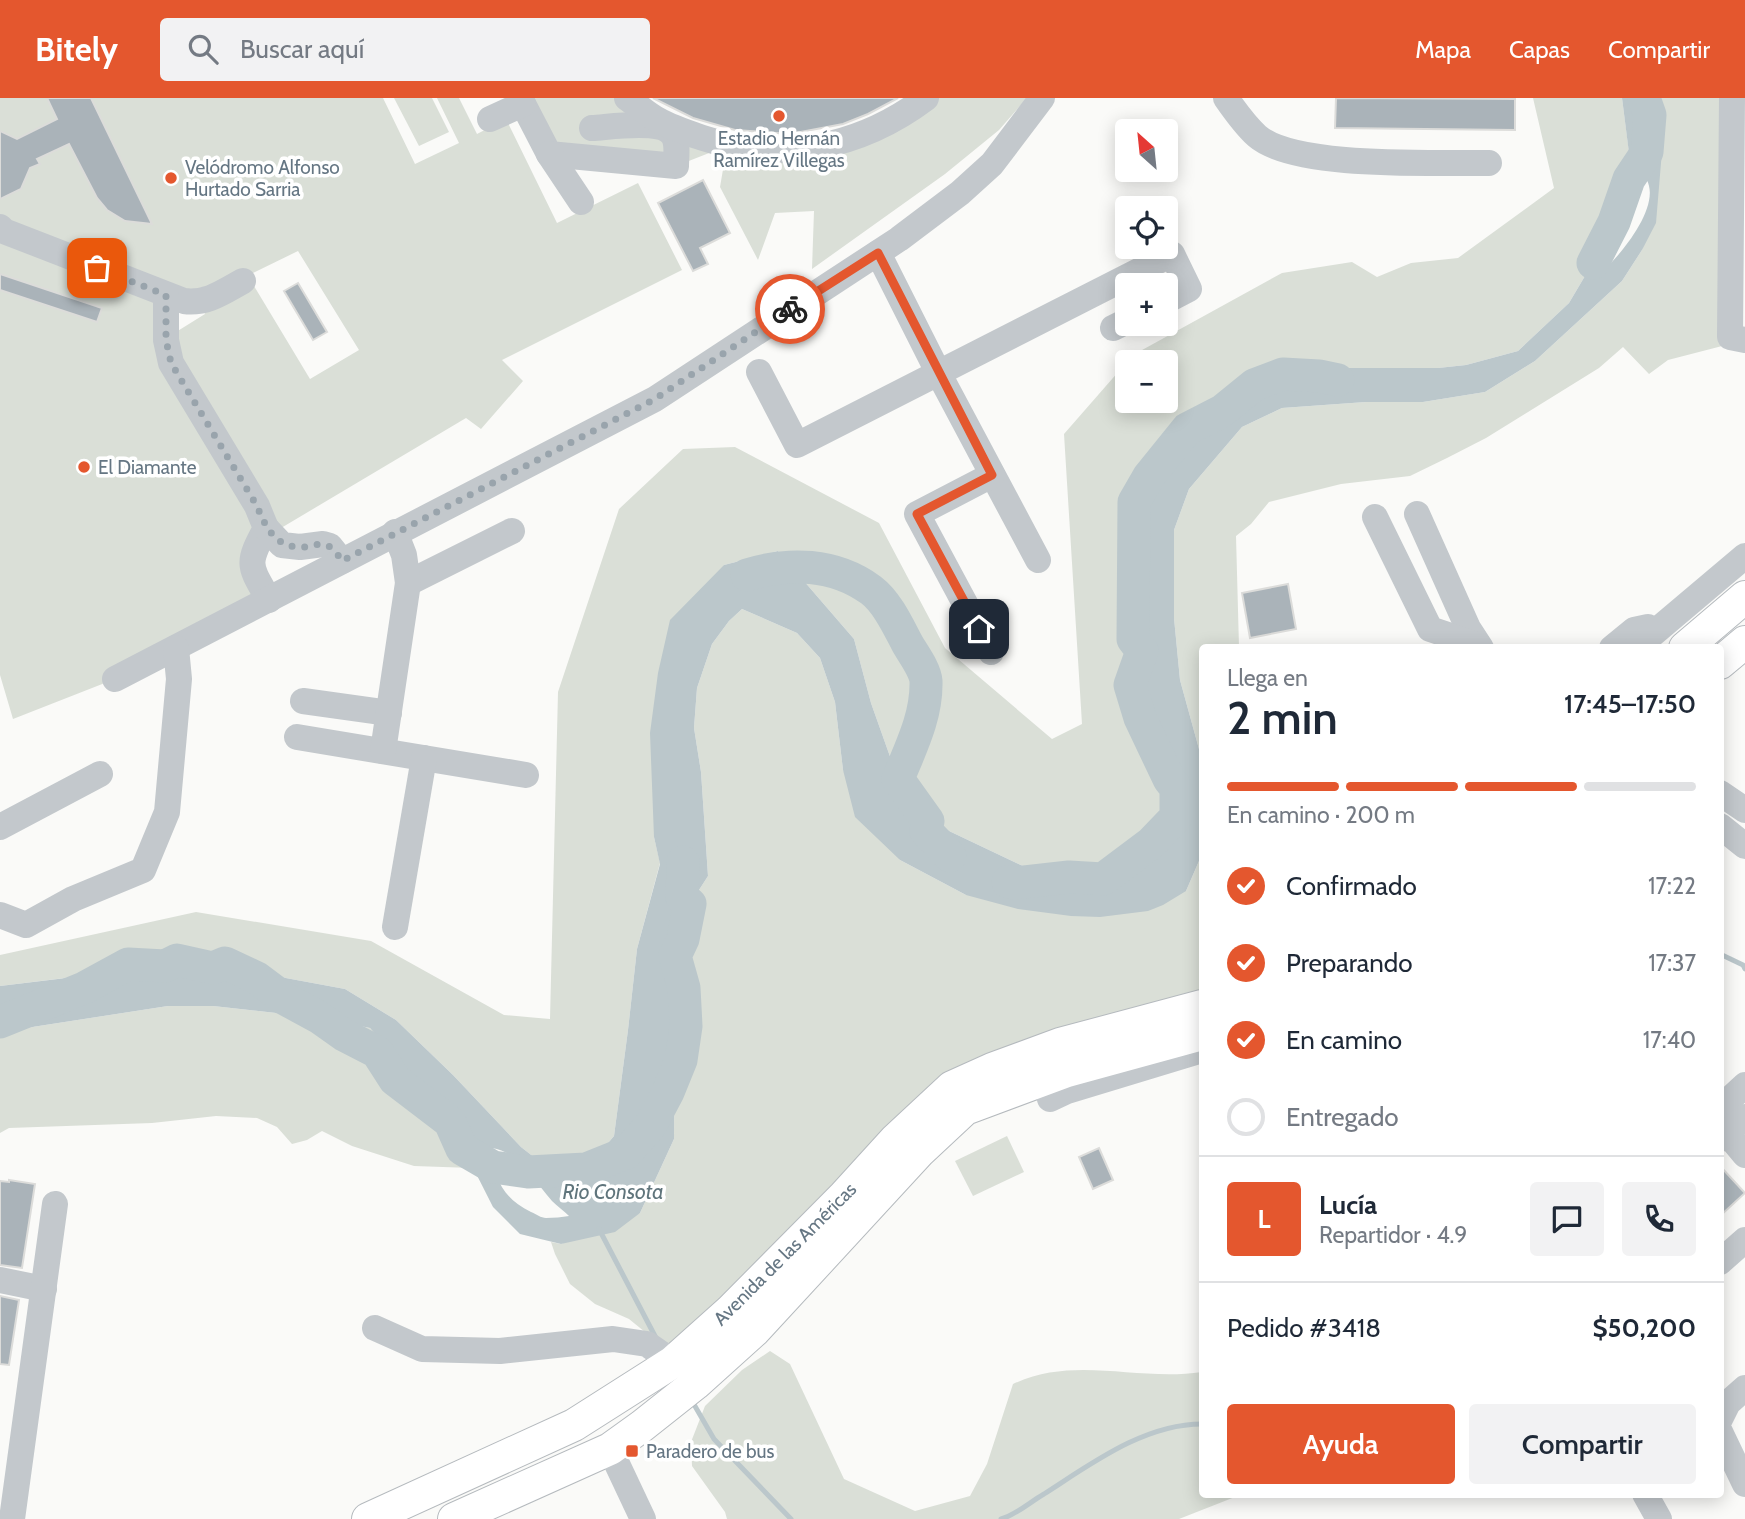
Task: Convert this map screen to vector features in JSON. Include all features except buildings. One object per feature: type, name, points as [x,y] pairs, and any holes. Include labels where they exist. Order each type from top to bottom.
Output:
[{"type":"main road","points":[[1690,644],[1745,597]]},
{"type":"main road","points":[[1724,660],[1745,642]]},
{"type":"main road","name":"Avenida de las Américas","points":[[368,1519],[574,1425],[673,1362],[730,1311],[844,1196],[895,1140],[952,1087],[1060,1044],[1199,1007]]},
{"type":"main road","name":"Avenida de las Américas","points":[[454,1519],[610,1449],[695,1384],[755,1330],[920,1152],[965,1109],[1067,1071],[1199,1035]]},
{"type":"street","points":[[627,98],[656,119],[676,129],[727,146],[781,151],[808,149],[861,136],[886,125],[926,98]]},
{"type":"street","points":[[115,679],[655,399],[878,253],[960,193],[992,164],[1042,98]]},
{"type":"street","points":[[1226,98],[1258,137],[1297,155],[1362,161],[1489,163]]},
{"type":"street","points":[[1732,98],[1737,338]]},
{"type":"street","points":[[490,119],[521,101],[549,154],[581,202]]},
{"type":"street","points":[[549,154],[676,166],[676,140],[670,131],[658,125],[593,128]]},
{"type":"street","points":[[0,227],[4,231],[166,295],[198,303],[243,281]]},
{"type":"street","points":[[878,253],[1038,560]]},
{"type":"street","points":[[1135,273],[1172,254],[1189,289],[1178,295]]},
{"type":"street","points":[[759,372],[797,445],[1115,283]]},
{"type":"street","points":[[166,295],[166,340],[171,363],[257,506],[266,528],[282,545],[300,547],[323,544],[330,546],[342,561]]},
{"type":"street","points":[[991,652],[917,514],[992,475]]},
{"type":"street","points":[[1417,514],[1478,644]]},
{"type":"street","points":[[1375,517],[1430,629],[1473,644]]},
{"type":"street","points":[[266,528],[252,554],[253,572],[269,600]]},
{"type":"street","points":[[408,583],[512,531]]},
{"type":"street","points":[[383,751],[408,583],[404,555],[395,532]]},
{"type":"street","points":[[1641,644],[1745,556]]},
{"type":"street","points":[[1403,575],[1438,558]]},
{"type":"street","points":[[1617,644],[1634,630],[1664,624]]},
{"type":"street","points":[[0,915],[26,925],[73,899],[143,870],[167,812],[178,679],[176,648]]},
{"type":"street","points":[[303,701],[388,713]]},
{"type":"street","points":[[297,737],[526,775]]},
{"type":"street","points":[[395,927],[424,758]]},
{"type":"street","points":[[0,827],[100,774]]},
{"type":"street","points":[[1724,796],[1745,810]]},
{"type":"street","points":[[1724,829],[1745,846]]},
{"type":"street","points":[[1050,1099],[1067,1091],[1199,1052]]},
{"type":"street","points":[[1724,1104],[1745,1085]]},
{"type":"street","points":[[1728,1129],[1745,1154]]},
{"type":"street","points":[[12,1519],[55,1204]]},
{"type":"street","points":[[1724,1258],[1745,1240]]},
{"type":"street","points":[[0,1280],[44,1289]]},
{"type":"street","points":[[375,1328],[422,1349],[500,1351],[613,1339],[647,1344],[673,1362]]},
{"type":"street","points":[[1724,1411],[1728,1403],[1745,1388]]},
{"type":"street","points":[[1724,1440],[1745,1484]]},
{"type":"street","points":[[610,1449],[643,1519]]},
{"type":"street","points":[[1647,1498],[1659,1519]]},
{"type":"shaded area","points":[[0,98],[383,98],[415,164],[459,143],[437,98],[459,98],[477,134],[506,119],[557,223],[638,183],[682,270],[502,360],[523,381],[481,429],[466,418],[271,534],[252,554],[269,600],[115,679],[13,719],[0,675]],"holes":[[[298,251],[359,350],[310,379],[251,281],[203,310],[205,314],[168,337],[166,296],[245,277]]]},
{"type":"shaded area","points":[[394,98],[432,98],[449,132],[419,146]]},
{"type":"shaded area","points":[[520,98],[627,98],[656,119],[781,151],[926,98],[1027,98],[999,130],[945,174],[812,269],[814,211],[775,213],[758,260],[720,187],[727,146],[676,166],[549,154]]},
{"type":"shaded area","points":[[1533,98],[1622,98],[1629,152],[1595,259],[1569,303],[1518,351],[1466,365],[1438,368],[1314,368],[1134,502],[1135,605],[1147,693],[1176,788],[1176,817],[1137,871],[1103,879],[1052,880],[928,821],[898,779],[871,703],[854,639],[778,551],[724,565],[654,837],[660,863],[637,949],[614,1136],[586,1169],[553,1172],[521,1147],[396,1020],[345,989],[213,968],[114,972],[0,986],[0,955],[196,912],[371,941],[504,1015],[550,1019],[558,692],[619,509],[683,449],[735,447],[879,523],[945,648],[1052,739],[1082,724],[1064,434],[1115,376],[1115,413],[1178,413],[1178,350],[1142,350],[1168,336],[1178,336],[1178,330],[1282,273],[1352,262],[1377,277],[1411,263],[1458,258],[1554,188]]},
{"type":"shaded area","points":[[1659,98],[1732,98],[1726,345],[1668,360],[1649,374],[1623,347],[1599,368],[1486,438],[1410,476],[1341,484],[1269,502],[1251,524],[1236,536],[1239,644],[1199,644],[1199,749],[1180,680],[1174,618],[1174,530],[1189,489],[1242,427],[1282,408],[1366,402],[1423,402],[1485,392],[1535,361],[1622,281],[1642,250],[1662,151]]},
{"type":"shaded area","points":[[742,609],[797,633],[820,658],[835,702],[843,770],[900,860],[966,895],[1186,891],[1199,861],[1199,1000],[1197,1008],[1060,1044],[677,1358],[629,1319],[595,1304],[570,1284],[551,1242],[561,1244],[640,1213],[674,1139],[675,956],[690,904],[708,876],[701,772],[694,728],[697,688],[712,644]]},
{"type":"shaded area","points":[[168,1006],[213,1006],[320,1018],[370,1028],[450,1122],[472,1168],[414,1166],[352,1146],[322,1131],[307,1140],[292,1144],[277,1127],[257,1118],[216,1116],[152,1123],[9,1128],[0,1133],[0,1032]]},
{"type":"shaded area","points":[[1007,1136],[1024,1172],[973,1196],[955,1161]]},
{"type":"shaded area","points":[[770,1351],[790,1364],[844,1479],[915,1511],[970,1496],[987,1464],[1013,1384],[1060,1371],[1154,1374],[1199,1372],[1199,1498],[1232,1498],[1179,1519],[727,1519],[725,1512],[692,1466],[691,1442],[705,1406],[742,1370]]},
{"type":"water","name":"Rio Consota","points":[[1622,98],[1659,98],[1662,151],[1656,223],[1622,281],[1535,361],[1485,392],[1423,402],[1366,402],[1282,408],[1242,427],[1189,489],[1174,530],[1174,618],[1180,680],[1199,749],[1199,861],[1186,891],[1163,905],[1148,911],[1100,917],[1018,909],[966,895],[900,860],[855,817],[843,770],[835,702],[820,658],[797,633],[742,609],[729,621],[712,644],[697,688],[694,728],[701,772],[708,876],[690,904],[675,956],[674,1139],[640,1213],[615,1232],[561,1244],[520,1234],[493,1207],[450,1122],[370,1028],[320,1018],[213,1006],[168,1006],[0,1032],[0,986],[165,966],[213,968],[345,989],[396,1020],[521,1147],[553,1172],[586,1169],[614,1136],[637,949],[660,864],[654,837],[650,733],[658,673],[670,620],[724,565],[778,551],[854,639],[871,703],[898,779],[928,821],[1052,880],[1103,879],[1137,871],[1176,817],[1176,788],[1147,693],[1135,605],[1134,502],[1149,476],[1207,409],[1254,385],[1314,368],[1438,368],[1466,365],[1518,351],[1569,303],[1595,259],[1629,153]],"holes":[[[1635,169],[1646,178],[1650,190],[1643,219],[1606,268],[1618,205]],[[492,1148],[518,1162],[569,1216],[542,1217],[513,1201],[497,1178]]]},
{"type":"waterway","points":[[1593,263],[1614,222],[1629,179],[1647,152],[1650,115],[1644,98]]},
{"type":"waterway","points":[[1008,882],[1069,877],[1103,879],[1151,843],[1176,817],[1176,788],[1169,779],[1140,718],[1130,685],[1142,651],[1133,639],[1134,502],[1149,476],[1187,429],[1222,411],[1254,385],[1283,374],[1338,380]]},
{"type":"waterway","points":[[747,575],[779,568],[827,570],[857,581],[877,595],[887,608],[921,667],[926,681],[921,719],[898,779],[928,821],[926,831],[950,856]]},
{"type":"waterway","points":[[0,1022],[84,988],[128,964],[165,966],[177,960],[213,968],[225,963],[257,978],[285,999],[377,1052],[395,1080],[450,1122],[462,1149],[493,1167],[528,1172],[586,1169],[626,1153],[650,1126],[681,1060],[686,1026],[684,988],[675,956],[683,939],[690,904],[682,897],[683,862]]},
{"type":"waterway","points":[[1724,956],[1743,965],[1745,969]]},
{"type":"waterway","points":[[599,1229],[656,1338]]},
{"type":"waterway","points":[[692,1401],[714,1439],[791,1519]]},
{"type":"waterway","points":[[1001,1519],[1099,1459],[1139,1438],[1180,1426],[1199,1424]]},
{"type":"way so far","points":[[97,268],[166,295],[166,340],[171,363],[257,506],[266,528],[282,545],[300,547],[323,544],[330,546],[342,561],[655,399],[790,309]]},
{"type":"place","name":"Estadio Hernán Ramírez Villegas","points":[[779,116]]},
{"type":"place","name":"Velódromo Alfonso Hurtado Sarria","points":[[171,178]]},
{"type":"place","name":"El Diamante","points":[[84,467]]},
{"type":"place","name":"Paradero de bus","points":[[632,1451]]},
{"type":"route","points":[[790,309],[878,253],[992,475],[917,514],[979,629]]}]
